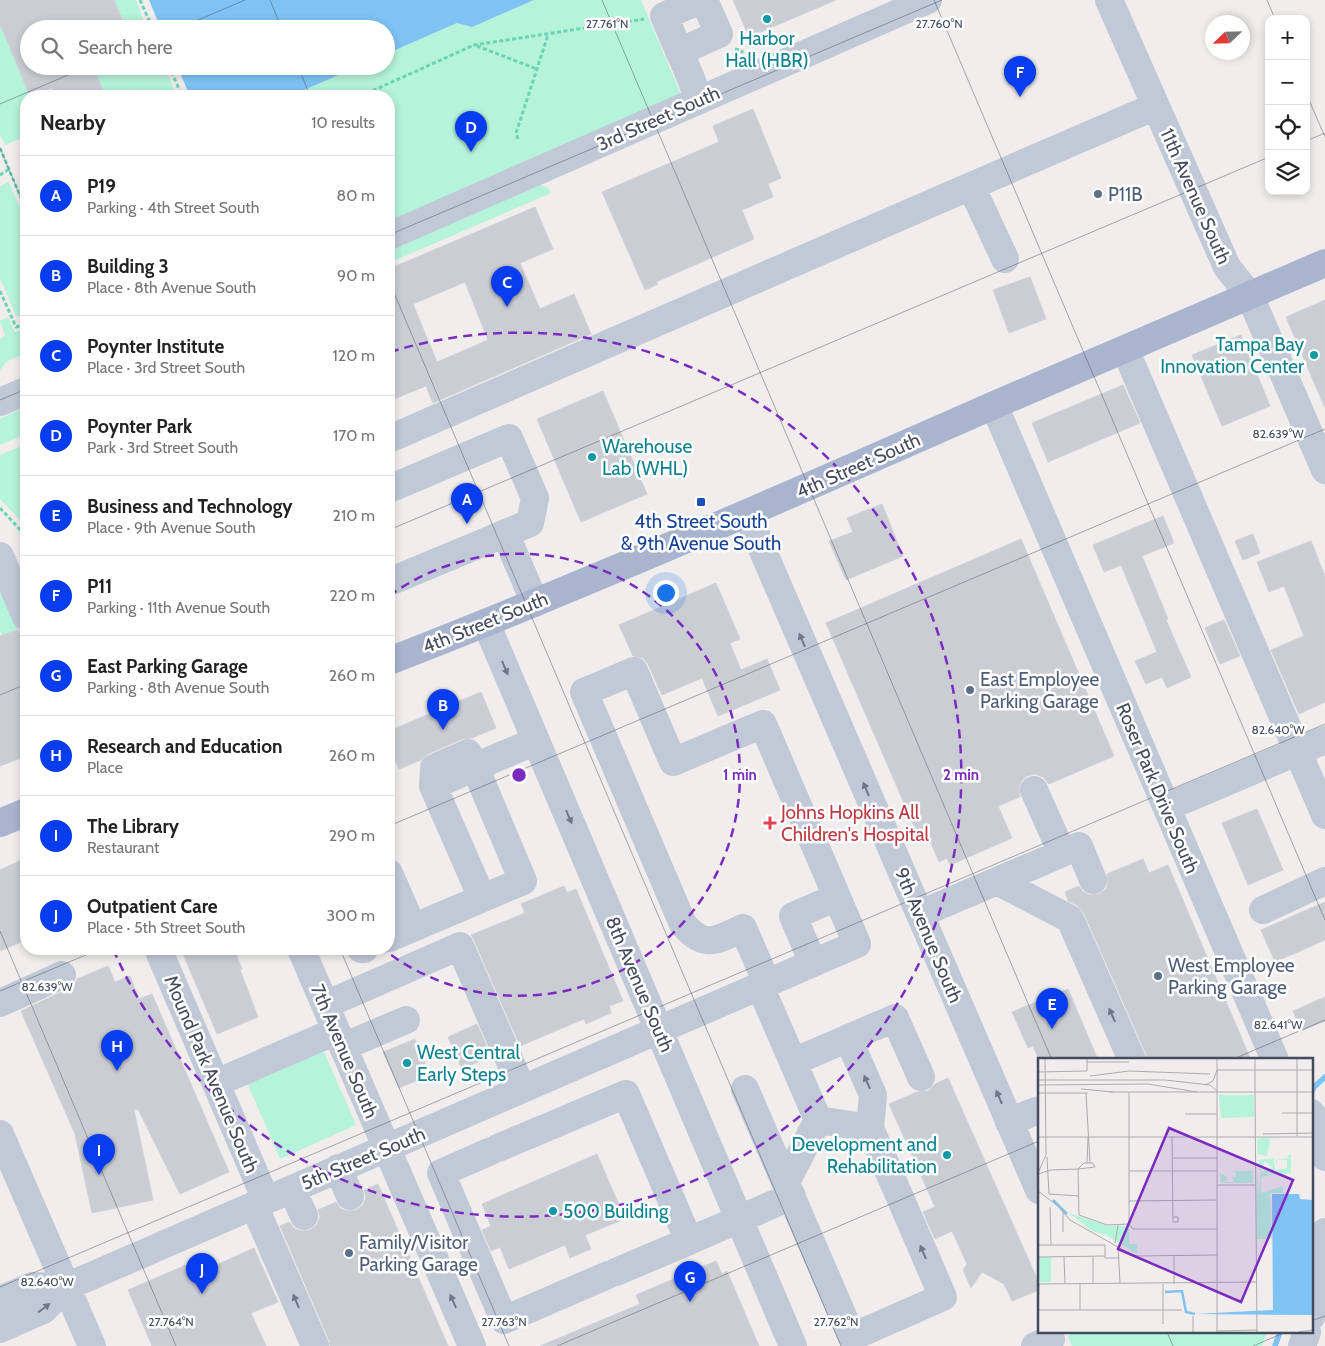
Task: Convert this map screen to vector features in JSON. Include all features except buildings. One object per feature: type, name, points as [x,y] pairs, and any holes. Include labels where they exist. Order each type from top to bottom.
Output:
[{"type":"main road","name":"4th Street South","points":[[395,659],[535,603],[747,514],[994,405],[1325,263]]},
{"type":"main road","points":[[0,823],[20,815]]},
{"type":"street","points":[[679,52],[719,34],[703,0],[664,16],[679,52],[699,100]]},
{"type":"street","name":"3rd Street South","points":[[395,233],[928,0]]},
{"type":"street","name":"11th Avenue South","points":[[1109,0],[1227,268],[1250,296],[1318,436],[1325,470]]},
{"type":"street","points":[[395,436],[1156,106]]},
{"type":"street","points":[[971,186],[1005,259]]},
{"type":"street","points":[[1125,349],[1325,815]]},
{"type":"street","points":[[0,402],[20,394]]},
{"type":"street","name":"Roser Park Drive South","points":[[994,405],[1274,1058]]},
{"type":"street","points":[[395,486],[509,438],[535,498],[530,523],[395,579]]},
{"type":"street","name":"9th Avenue South","points":[[747,514],[1038,1188]]},
{"type":"street","points":[[505,533],[535,603]]},
{"type":"street","points":[[2,566],[20,604]]},
{"type":"street","name":"8th Avenue South","points":[[486,623],[793,1346]]},
{"type":"street","points":[[470,1341],[504,1320],[740,1219],[789,1189],[818,1120],[793,1062],[743,928],[714,941],[697,937],[683,924],[584,692],[634,671],[673,762],[763,724],[837,897],[793,916],[813,963]]},
{"type":"street","points":[[1166,807],[1325,740]]},
{"type":"street","points":[[482,898],[433,786],[536,741]]},
{"type":"street","points":[[395,903],[401,933],[523,881],[475,767]]},
{"type":"street","points":[[1034,790],[1062,853]]},
{"type":"street","points":[[920,914],[1079,846],[1093,880]]},
{"type":"street","points":[[997,880],[1070,919],[1131,1058]]},
{"type":"street","points":[[1263,910],[1325,881]]},
{"type":"street","name":"5th Street South","points":[[66,1287],[857,944],[837,897]]},
{"type":"street","points":[[325,1005],[460,946],[522,1089]]},
{"type":"street","name":"Mound Park Avenue South","points":[[161,955],[216,1083],[315,1346]]},
{"type":"street","name":"7th Avenue South","points":[[304,955],[470,1341]]},
{"type":"street","points":[[0,1003],[62,975]]},
{"type":"street","points":[[793,1062],[895,1018],[921,1077]]},
{"type":"street","points":[[216,1083],[340,1039],[406,1020]]},
{"type":"street","points":[[745,1089],[852,1336],[943,1297],[870,1128],[873,1095],[848,1038]]},
{"type":"street","points":[[504,1320],[441,1173],[494,1150],[626,1094],[689,1241]]},
{"type":"street","points":[[1009,1122],[1038,1112]]},
{"type":"street","points":[[1314,1117],[1324,1144],[1325,1157]]},
{"type":"street","points":[[818,1120],[870,1128]]},
{"type":"street","points":[[0,1134],[8,1176],[66,1287],[92,1346]]},
{"type":"street","points":[[338,1168],[350,1196]]},
{"type":"street","points":[[292,1189],[304,1216]]},
{"type":"street","points":[[408,1198],[454,1204]]},
{"type":"street","points":[[1312,1313],[1319,1285],[1325,1232]]},
{"type":"street","points":[[0,1300],[32,1286],[66,1287]]},
{"type":"street","points":[[0,1322],[0,1330],[43,1310],[66,1287]]},
{"type":"street","points":[[1302,1346],[1306,1334]]},
{"type":"street","points":[[1320,1346],[1325,1342]]},
{"type":"path","points":[[140,0],[149,20]]},
{"type":"path","points":[[373,90],[474,45],[664,16]]},
{"type":"path","points":[[518,139],[516,133],[548,34]]},
{"type":"path","points":[[474,45],[537,68]]},
{"type":"path","points":[[173,75],[179,90]]},
{"type":"path","points":[[0,148],[20,196]]},
{"type":"path","points":[[0,175],[9,169]]},
{"type":"path","points":[[0,291],[16,327],[20,325]]},
{"type":"path","points":[[0,508],[20,530]]},
{"type":"green space","points":[[114,0],[136,0],[144,20],[122,20]]},
{"type":"green space","points":[[534,0],[641,0],[682,97],[395,219],[395,90],[304,90],[338,75],[395,75],[395,50],[457,23],[472,27]]},
{"type":"green space","points":[[0,24],[28,90],[20,90],[20,139],[5,145],[0,134]]},
{"type":"green space","points":[[96,75],[168,75],[174,90],[131,89],[102,90]]},
{"type":"green space","points":[[9,182],[20,208],[20,317],[16,316],[0,278],[0,186]]},
{"type":"green space","points":[[538,184],[548,188],[551,193],[395,260],[395,246]]},
{"type":"green space","points":[[8,317],[15,332],[20,330],[20,356],[7,361],[0,370],[0,339],[5,335],[0,321]]},
{"type":"green space","points":[[20,410],[20,437],[0,445],[0,419]]},
{"type":"green space","points":[[20,447],[20,520],[0,499],[0,455]]},
{"type":"green space","points":[[0,582],[20,623],[20,628],[2,636],[0,631]]},
{"type":"green space","points":[[321,1045],[356,1125],[280,1159],[245,1078]]},
{"type":"green space","points":[[1072,1334],[1266,1334],[1262,1346],[1072,1346],[1068,1336]]},
{"type":"water","points":[[149,0],[534,0],[472,27],[457,23],[395,50],[395,20],[157,20]]},
{"type":"water","points":[[181,75],[338,75],[304,90],[187,90]]},
{"type":"waterway","points":[[1312,1092],[1314,1087],[1325,1077]]},
{"type":"waterway","points":[[1275,1346],[1279,1334]]},
{"type":"place","name":"Harbor Hall (HBR)","points":[[767,19]]},
{"type":"place","name":"P11","points":[[1020,97]]},
{"type":"place","name":"Poynter Park","points":[[471,152]]},
{"type":"place","name":"P11B","points":[[1098,194]]},
{"type":"place","name":"Poynter Institute","points":[[507,307]]},
{"type":"place","name":"Tampa Bay Innovation Center","points":[[1314,355]]},
{"type":"place","name":"Warehouse Lab (WHL)","points":[[592,457]]},
{"type":"place","name":"4th Street South & 9th Avenue South","points":[[701,502]]},
{"type":"place","name":"P19","points":[[467,524]]},
{"type":"place","name":"East Employee Parking Garage","points":[[970,690]]},
{"type":"place","name":"Building 3","points":[[443,730]]},
{"type":"place","name":"Johns Hopkins All Children's Hospital","points":[[770,823]]},
{"type":"place","name":"West Employee Parking Garage","points":[[1158,976]]},
{"type":"place","name":"Business and Technology","points":[[1052,1029]]},
{"type":"place","name":"West Central Early Steps","points":[[407,1063]]},
{"type":"place","name":"Research and Education","points":[[117,1071]]},
{"type":"place","name":"Development and Rehabilitation","points":[[947,1155]]},
{"type":"place","name":"The Library","points":[[99,1175]]},
{"type":"place","name":"500 Building","points":[[553,1211]]},
{"type":"place","name":"Family/Visitor Parking Garage","points":[[349,1253]]},
{"type":"place","name":"Outpatient Care","points":[[202,1294]]},
{"type":"place","name":"East Parking Garage","points":[[690,1302]]}]
